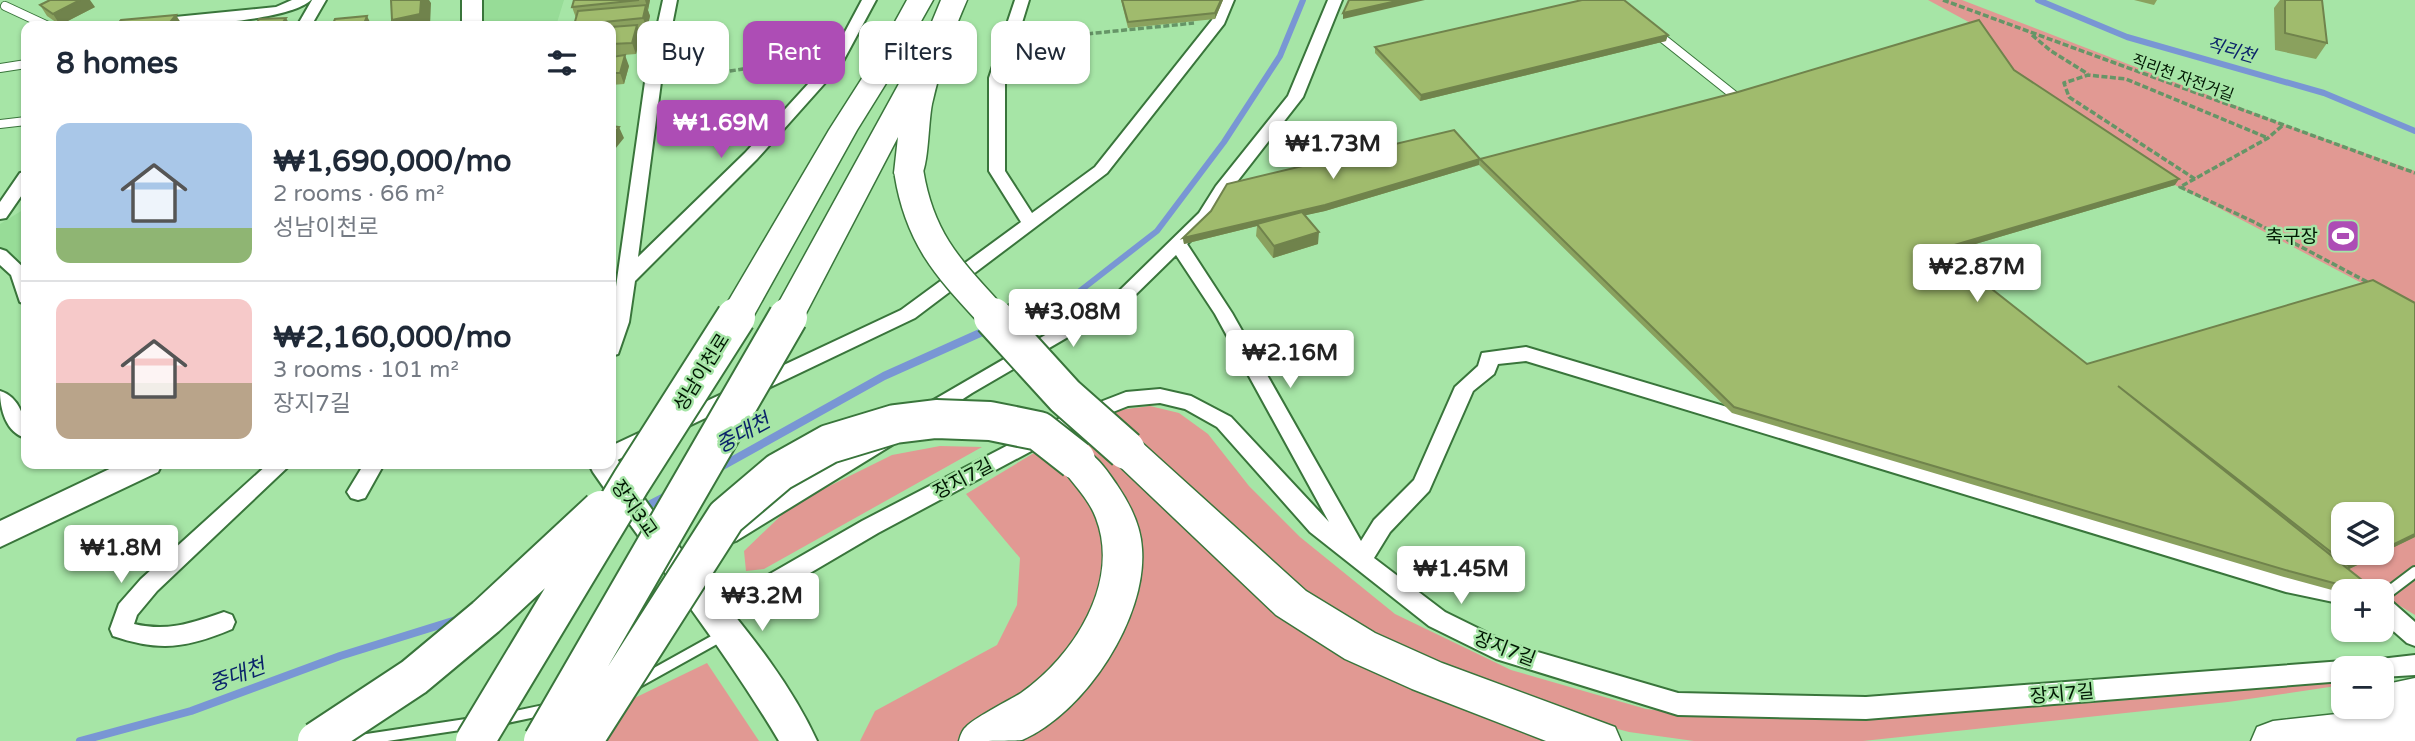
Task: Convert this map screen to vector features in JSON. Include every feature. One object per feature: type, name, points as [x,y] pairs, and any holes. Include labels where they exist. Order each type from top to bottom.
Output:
[{"type":"highway","name":"성남이천로","points":[[616,466],[736,317],[920,0]]},
{"type":"highway","points":[[944,21],[954,0]]},
{"type":"highway","points":[[543,741],[790,313],[912,84]]},
{"type":"highway","points":[[923,84],[913,128],[909,173],[917,212],[927,238],[941,260],[1065,396],[1292,603],[1360,646],[1427,676],[1599,741]]},
{"type":"highway","points":[[583,741],[726,517],[779,472],[829,444],[895,424],[936,419],[990,421],[1039,431],[1076,460],[1101,491],[1119,528],[1123,576],[1101,635],[1056,691],[981,741]]},
{"type":"highway","points":[[317,741],[414,677],[486,617],[613,469]]},
{"type":"highway","name":"성남이천로","points":[[475,741],[614,469]]},
{"type":"highway","points":[[2394,707],[2415,697]]},
{"type":"highway","points":[[2273,741],[2360,719]]},
{"type":"highway","points":[[2390,719],[2415,726]]},
{"type":"street","points":[[261,21],[304,0]]},
{"type":"street","points":[[307,21],[319,0]]},
{"type":"street","points":[[472,0],[472,21]]},
{"type":"street","points":[[666,21],[670,0]]},
{"type":"street","points":[[845,46],[870,0]]},
{"type":"street","points":[[1014,21],[1022,0]]},
{"type":"street","points":[[616,466],[908,314],[1101,170],[1219,21],[1227,0]]},
{"type":"street","points":[[799,741],[723,624],[671,560],[866,453],[965,388],[1122,299],[1205,217],[1222,190],[1295,97],[1335,0]]},
{"type":"street","points":[[172,21],[279,10]]},
{"type":"street","points":[[616,335],[627,278],[653,84]]},
{"type":"street","points":[[627,278],[751,156],[816,84]]},
{"type":"street","points":[[997,84],[997,172],[1030,223]]},
{"type":"street","points":[[0,214],[21,184]]},
{"type":"street","points":[[1178,244],[1223,313],[1361,561],[1382,526],[1422,485],[1465,387],[1487,369],[1489,358],[1526,354],[1731,413],[2286,583],[2331,592]]},
{"type":"street","points":[[0,255],[19,273],[21,280]]},
{"type":"street","name":"장지7길","points":[[723,624],[793,574],[870,527],[1070,421],[1126,399],[1160,396],[1191,403],[1224,422],[1318,526],[1437,619],[1504,652],[1678,704],[1866,708],[2331,672]]},
{"type":"street","points":[[0,398],[21,425]]},
{"type":"street","points":[[0,535],[124,469]]},
{"type":"street","points":[[224,622],[192,636],[145,638],[121,629],[127,611],[149,584],[276,469]]},
{"type":"street","points":[[358,492],[371,469]]},
{"type":"street","name":"장지3교","points":[[616,469],[671,560]]},
{"type":"street","points":[[2394,618],[2415,636]]},
{"type":"street","points":[[2394,666],[2415,665]]},
{"type":"lane","points":[[5,6],[17,15],[40,21]]},
{"type":"lane","points":[[1646,24],[1747,106]]},
{"type":"lane","points":[[0,68],[21,65]]},
{"type":"lane","points":[[0,124],[21,122]]},
{"type":"lane","points":[[2394,588],[2415,572]]},
{"type":"lane","points":[[600,695],[639,682],[723,624]]},
{"type":"lane","points":[[354,741],[494,720],[587,699]]},
{"type":"path","name":"직리천 자전거길","points":[[1943,0],[2415,173]]},
{"type":"path","points":[[1090,34],[1219,21]]},
{"type":"path","points":[[2028,32],[2088,75]]},
{"type":"path","points":[[2195,179],[2069,97],[2064,83],[2088,75],[2126,79],[2268,138]]},
{"type":"path","points":[[2282,126],[2268,138],[2180,187],[2254,222],[2381,289]]},
{"type":"shaded area","points":[[475,0],[564,0],[558,21],[477,21]]},
{"type":"shaded area","points":[[1928,0],[1962,0],[2283,124],[2415,171],[2415,311],[2175,185],[2011,75],[1976,26]]},
{"type":"shaded area","points":[[21,211],[21,290],[0,255],[0,224]]},
{"type":"shaded area","points":[[1150,406],[1179,413],[1208,434],[1249,486],[1300,537],[1395,614],[1511,670],[1646,709],[1714,717],[1855,718],[2116,701],[2331,682],[2331,687],[2228,702],[1863,741],[1694,741],[1629,732],[1524,704],[1320,608],[1168,475],[1111,411]]},
{"type":"shaded area","points":[[1082,423],[1239,573],[1565,741],[1013,741],[1080,684],[1127,595],[1065,430]]},
{"type":"shaded area","points":[[940,446],[982,447],[764,569],[746,571],[744,551],[793,504],[892,455]]},
{"type":"shaded area","points":[[1039,450],[1070,475],[1094,506],[1106,540],[1098,605],[1071,651],[1025,704],[962,741],[860,741],[875,711],[997,645],[1017,605],[1020,558],[966,494]]},
{"type":"shaded area","points":[[2415,536],[2415,615],[2394,602],[2394,579],[2355,579],[2343,572],[2357,565],[2394,565],[2394,546]]},
{"type":"shaded area","points":[[707,663],[759,741],[597,741],[618,706]]},
{"type":"building","points":[[50,0],[80,0],[53,14],[40,5]]},
{"type":"building","points":[[391,0],[421,0],[420,14],[392,20]]},
{"type":"building","points":[[574,0],[639,0],[572,7]]},
{"type":"building","points":[[1122,0],[1221,0],[1215,13],[1128,22]]},
{"type":"building","points":[[1349,0],[1401,0],[1343,13]]},
{"type":"building","points":[[1582,0],[1624,0],[1668,35],[1421,95],[1375,47]]},
{"type":"building","points":[[2285,0],[2322,0],[2327,43],[2285,33]]},
{"type":"building","points":[[646,5],[643,18],[613,21],[575,21],[578,11]]},
{"type":"building","points":[[176,15],[171,21],[121,20]]},
{"type":"building","points":[[367,16],[365,21],[334,21]]},
{"type":"building","points":[[286,18],[284,21],[258,21]]},
{"type":"building","points":[[1979,20],[2014,70],[2179,179],[1941,249],[2087,364],[2373,280],[2415,303],[2415,534],[2394,544],[2394,502],[2331,502],[2331,552],[2118,386],[2331,555],[2331,565],[2343,565],[2361,579],[2331,579],[2331,582],[2289,571],[1734,407],[1480,159],[1738,92]]},
{"type":"building","points":[[637,25],[632,43],[616,44],[616,27]]},
{"type":"building","points":[[625,55],[620,73],[616,73],[616,56]]},
{"type":"building","points":[[1454,130],[1480,159],[1325,205],[1183,238],[1211,211],[1227,184]]},
{"type":"building","points":[[1302,212],[1319,232],[1274,246],[1257,224]]},
{"type":"waterway","name":"중대천","points":[[1017,319],[1067,301],[1157,231],[1224,142],[1280,56],[1303,0]]},
{"type":"waterway","name":"직리천","points":[[2038,0],[2127,37],[2324,93],[2415,131]]},
{"type":"waterway","name":"중대천","points":[[1014,320],[1022,317]]},
{"type":"waterway","name":"중대천","points":[[717,469],[884,376],[989,329]]},
{"type":"waterway","name":"중대천","points":[[643,508],[666,496]]},
{"type":"waterway","name":"중대천","points":[[80,741],[191,711],[340,656],[456,620]]},
{"type":"place","name":"축구장","points":[[2343,236]]}]
